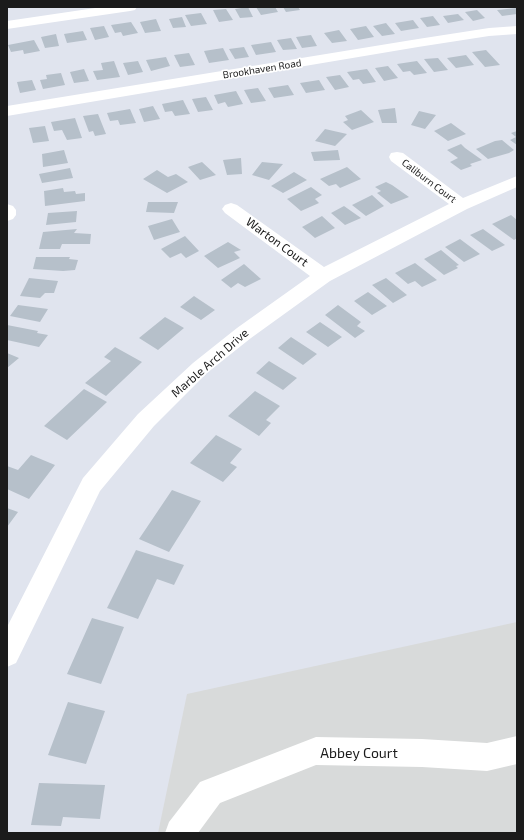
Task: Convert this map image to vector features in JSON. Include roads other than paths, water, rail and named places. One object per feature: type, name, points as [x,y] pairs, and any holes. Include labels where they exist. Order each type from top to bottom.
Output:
[{"type":"street","points":[[7,25],[130,7]]},
{"type":"street","name":"Brookhaven Road","points":[[7,111],[418,43],[489,32],[517,30]]},
{"type":"street","name":"Caliburn Court","points":[[397,157],[461,205]]},
{"type":"street","name":"Marble Arch Drive","points":[[7,654],[91,485],[146,420],[200,368],[244,333],[323,276],[461,205],[517,181]]},
{"type":"street","name":"Warton Court","points":[[231,209],[323,276]]},
{"type":"street","points":[[7,210],[7,215]]},
{"type":"street","name":"Abbey Court","points":[[180,833],[210,792],[316,752],[422,753],[487,757],[517,750]]}]
